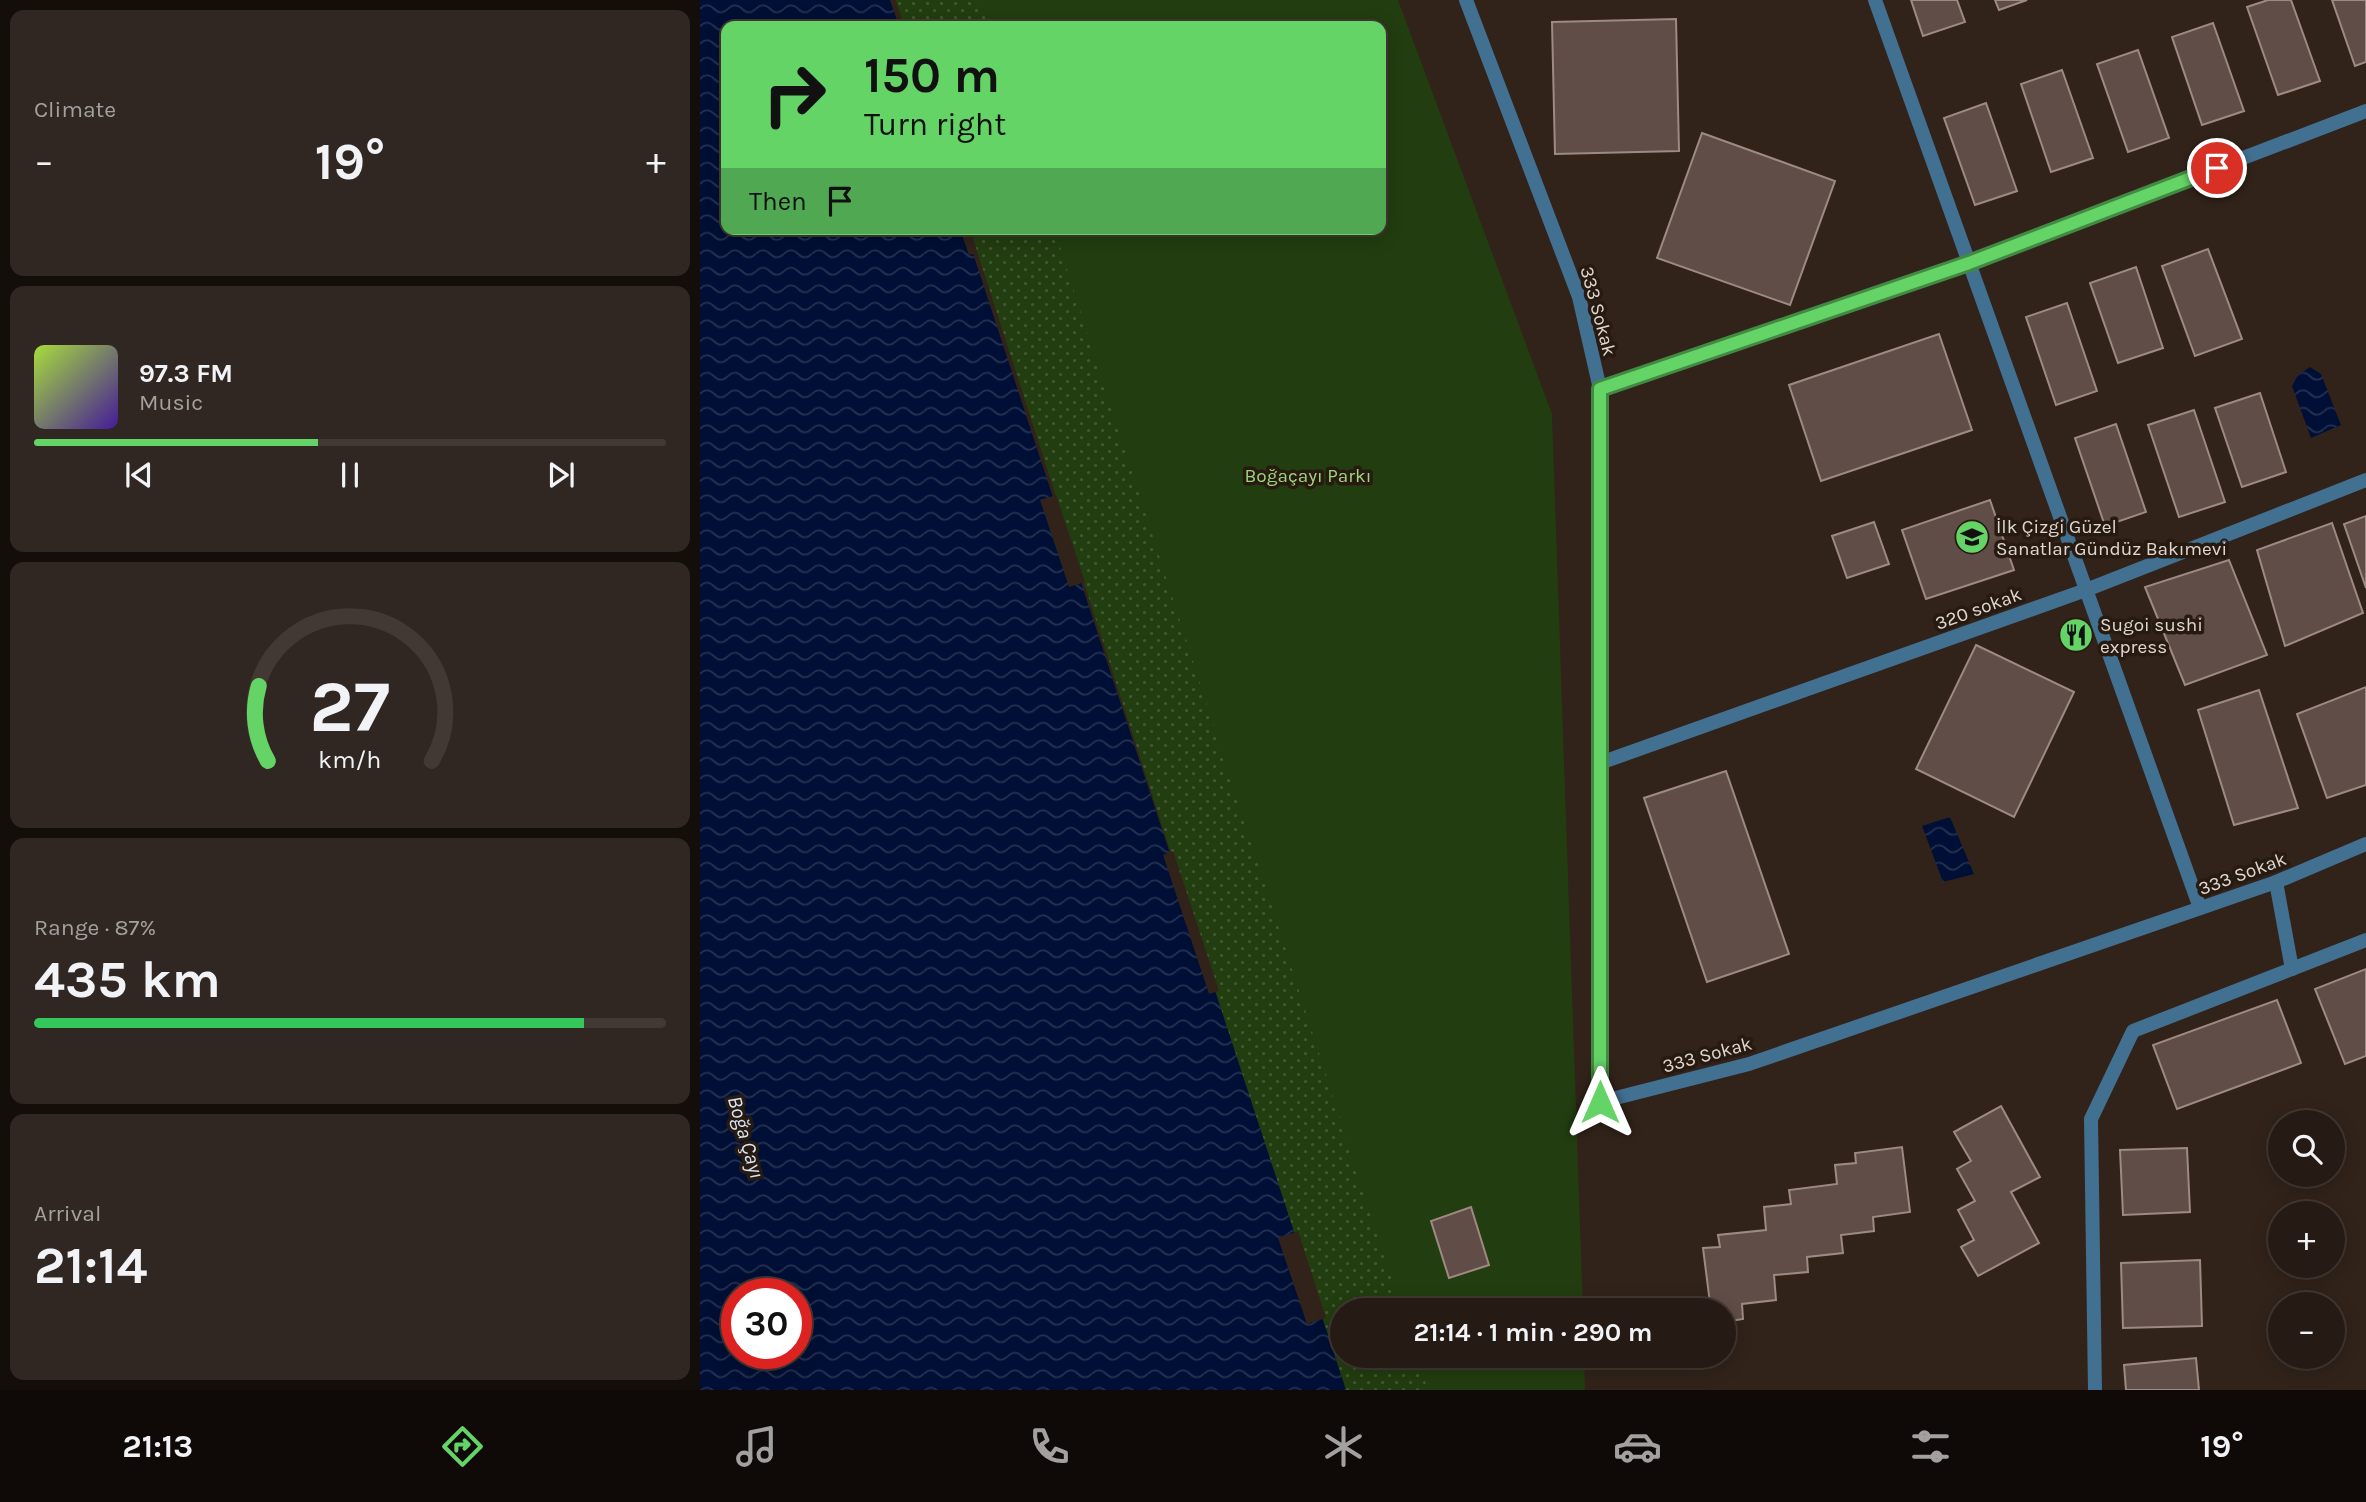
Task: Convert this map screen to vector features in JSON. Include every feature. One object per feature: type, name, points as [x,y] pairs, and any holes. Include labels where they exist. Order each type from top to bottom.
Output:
[{"type":"street","name":"333 Sokak","points":[[1466,0],[1579,297],[1600,389],[1600,1102],[1749,1064],[2276,882],[2366,844]]},
{"type":"street","points":[[1875,0],[2200,908]]},
{"type":"street","points":[[1600,389],[1969,263],[2366,111]]},
{"type":"street","name":"320 sokak","points":[[1600,763],[2086,590],[2366,480]]},
{"type":"street","points":[[2276,882],[2292,969]]},
{"type":"street","points":[[2095,1390],[2091,1119],[2133,1031],[2366,940]]},
{"type":"green space","name":"Boğaçayı Parkı","points":[[896,0],[1398,0],[1552,414],[1583,1298],[1330,1298],[1330,1347],[972,235],[1386,235],[1386,21],[902,21]]},
{"type":"green space","points":[[896,0],[981,0],[987,21],[902,21]]},
{"type":"green space","points":[[972,235],[1056,235],[1398,1298],[1330,1298],[1330,1347]]},
{"type":"green space","name":"Boğaçayı Parkı","points":[[1337,1368],[1584,1368],[1585,1390],[1344,1390]]},
{"type":"green space","points":[[1337,1368],[1421,1368],[1428,1390],[1344,1390]]},
{"type":"water","name":"Boğa Çayı","points":[[700,0],[890,0],[897,21],[721,21],[721,235],[967,235],[1330,1341],[1330,1368],[1339,1368],[1346,1390],[700,1390]]},
{"type":"water","points":[[2310,367],[2321,374],[2341,425],[2311,438],[2292,386],[2298,375]]},
{"type":"water","points":[[1950,817],[1974,874],[1943,882],[1922,826]]},
{"type":"pier","points":[[962,235],[971,235],[977,253],[969,255]]},
{"type":"pier","points":[[1056,495],[1085,582],[1069,587],[1040,500]]},
{"type":"pier","points":[[1173,851],[1219,991],[1209,994],[1163,855]]},
{"type":"pier","points":[[1298,1231],[1326,1318],[1307,1324],[1278,1238]]},
{"type":"building","points":[[1911,0],[1957,0],[1965,22],[1923,36]]},
{"type":"building","points":[[1995,0],[2027,0],[1999,10]]},
{"type":"building","points":[[2268,0],[2291,0],[2320,81],[2278,95],[2247,7]]},
{"type":"building","points":[[2332,0],[2366,0],[2366,62],[2355,66]]},
{"type":"building","points":[[1676,19],[1679,151],[1555,154],[1552,22]]},
{"type":"building","points":[[2213,23],[2244,111],[2202,125],[2172,37]]},
{"type":"building","points":[[2138,50],[2169,138],[2128,152],[2097,64]]},
{"type":"building","points":[[2062,70],[2093,158],[2051,172],[2021,84]]},
{"type":"building","points":[[1986,103],[2017,191],[1975,205],[1944,118]]},
{"type":"building","points":[[1702,133],[1835,181],[1790,305],[1657,258]]},
{"type":"building","points":[[2208,249],[2242,339],[2195,356],[2162,266]]},
{"type":"building","points":[[2136,267],[2163,348],[2118,363],[2090,283]]},
{"type":"building","points":[[2067,303],[2097,391],[2056,405],[2026,317]]},
{"type":"building","points":[[1939,334],[1972,430],[1821,481],[1789,385]]},
{"type":"building","points":[[2260,393],[2286,472],[2242,487],[2215,408]]},
{"type":"building","points":[[2194,410],[2225,502],[2179,517],[2148,425]]},
{"type":"building","points":[[2116,424],[2146,512],[2105,526],[2075,438]]},
{"type":"building","points":[[1990,500],[2014,570],[1926,599],[1902,530]]},
{"type":"building","points":[[2366,516],[2366,588],[2344,524]]},
{"type":"building","points":[[1874,522],[1889,564],[1847,578],[1832,536]]},
{"type":"building","points":[[2332,523],[2363,613],[2285,646],[2257,550]]},
{"type":"building","points":[[2229,560],[2267,655],[2185,685],[2145,587]]},
{"type":"building","points":[[1976,645],[2074,692],[2014,817],[1916,769]]},
{"type":"building","points":[[2366,687],[2366,785],[2327,798],[2297,714]]},
{"type":"building","points":[[2259,690],[2298,808],[2234,825],[2198,710]]},
{"type":"building","points":[[1726,771],[1789,954],[1707,982],[1644,798]]},
{"type":"building","points":[[2366,969],[2366,1056],[2345,1064],[2315,989]]},
{"type":"building","points":[[2277,1000],[2301,1063],[2177,1109],[2153,1045]]},
{"type":"building","points":[[2001,1106],[2040,1177],[2011,1192],[2039,1243],[1978,1276],[1961,1247],[1974,1240],[1958,1210],[1975,1201],[1957,1169],[1971,1161],[1954,1132]]},
{"type":"building","points":[[1902,1147],[1910,1212],[1873,1217],[1874,1231],[1841,1235],[1843,1253],[1807,1257],[1808,1272],[1774,1275],[1776,1300],[1742,1304],[1743,1319],[1736,1320],[1736,1298],[1709,1298],[1703,1248],[1720,1247],[1718,1235],[1766,1230],[1764,1207],[1791,1204],[1789,1190],[1837,1184],[1835,1165],[1856,1163],[1855,1153]]},
{"type":"building","points":[[2187,1148],[2190,1212],[2123,1215],[2120,1150]]},
{"type":"building","points":[[1471,1207],[1489,1265],[1449,1278],[1431,1221]]},
{"type":"building","points":[[2200,1260],[2202,1326],[2123,1328],[2121,1263]]},
{"type":"building","points":[[2196,1358],[2199,1390],[2126,1390],[2124,1365]]},
{"type":"place","name":"İlk Çizgi Güzel Sanatlar Gündüz Bakımevi","points":[[1972,537]]},
{"type":"place","name":"Sugoi sushi express","points":[[2076,635]]},
{"type":"route","points":[[1600,1102],[1600,389],[1969,263],[2217,168]]}]
